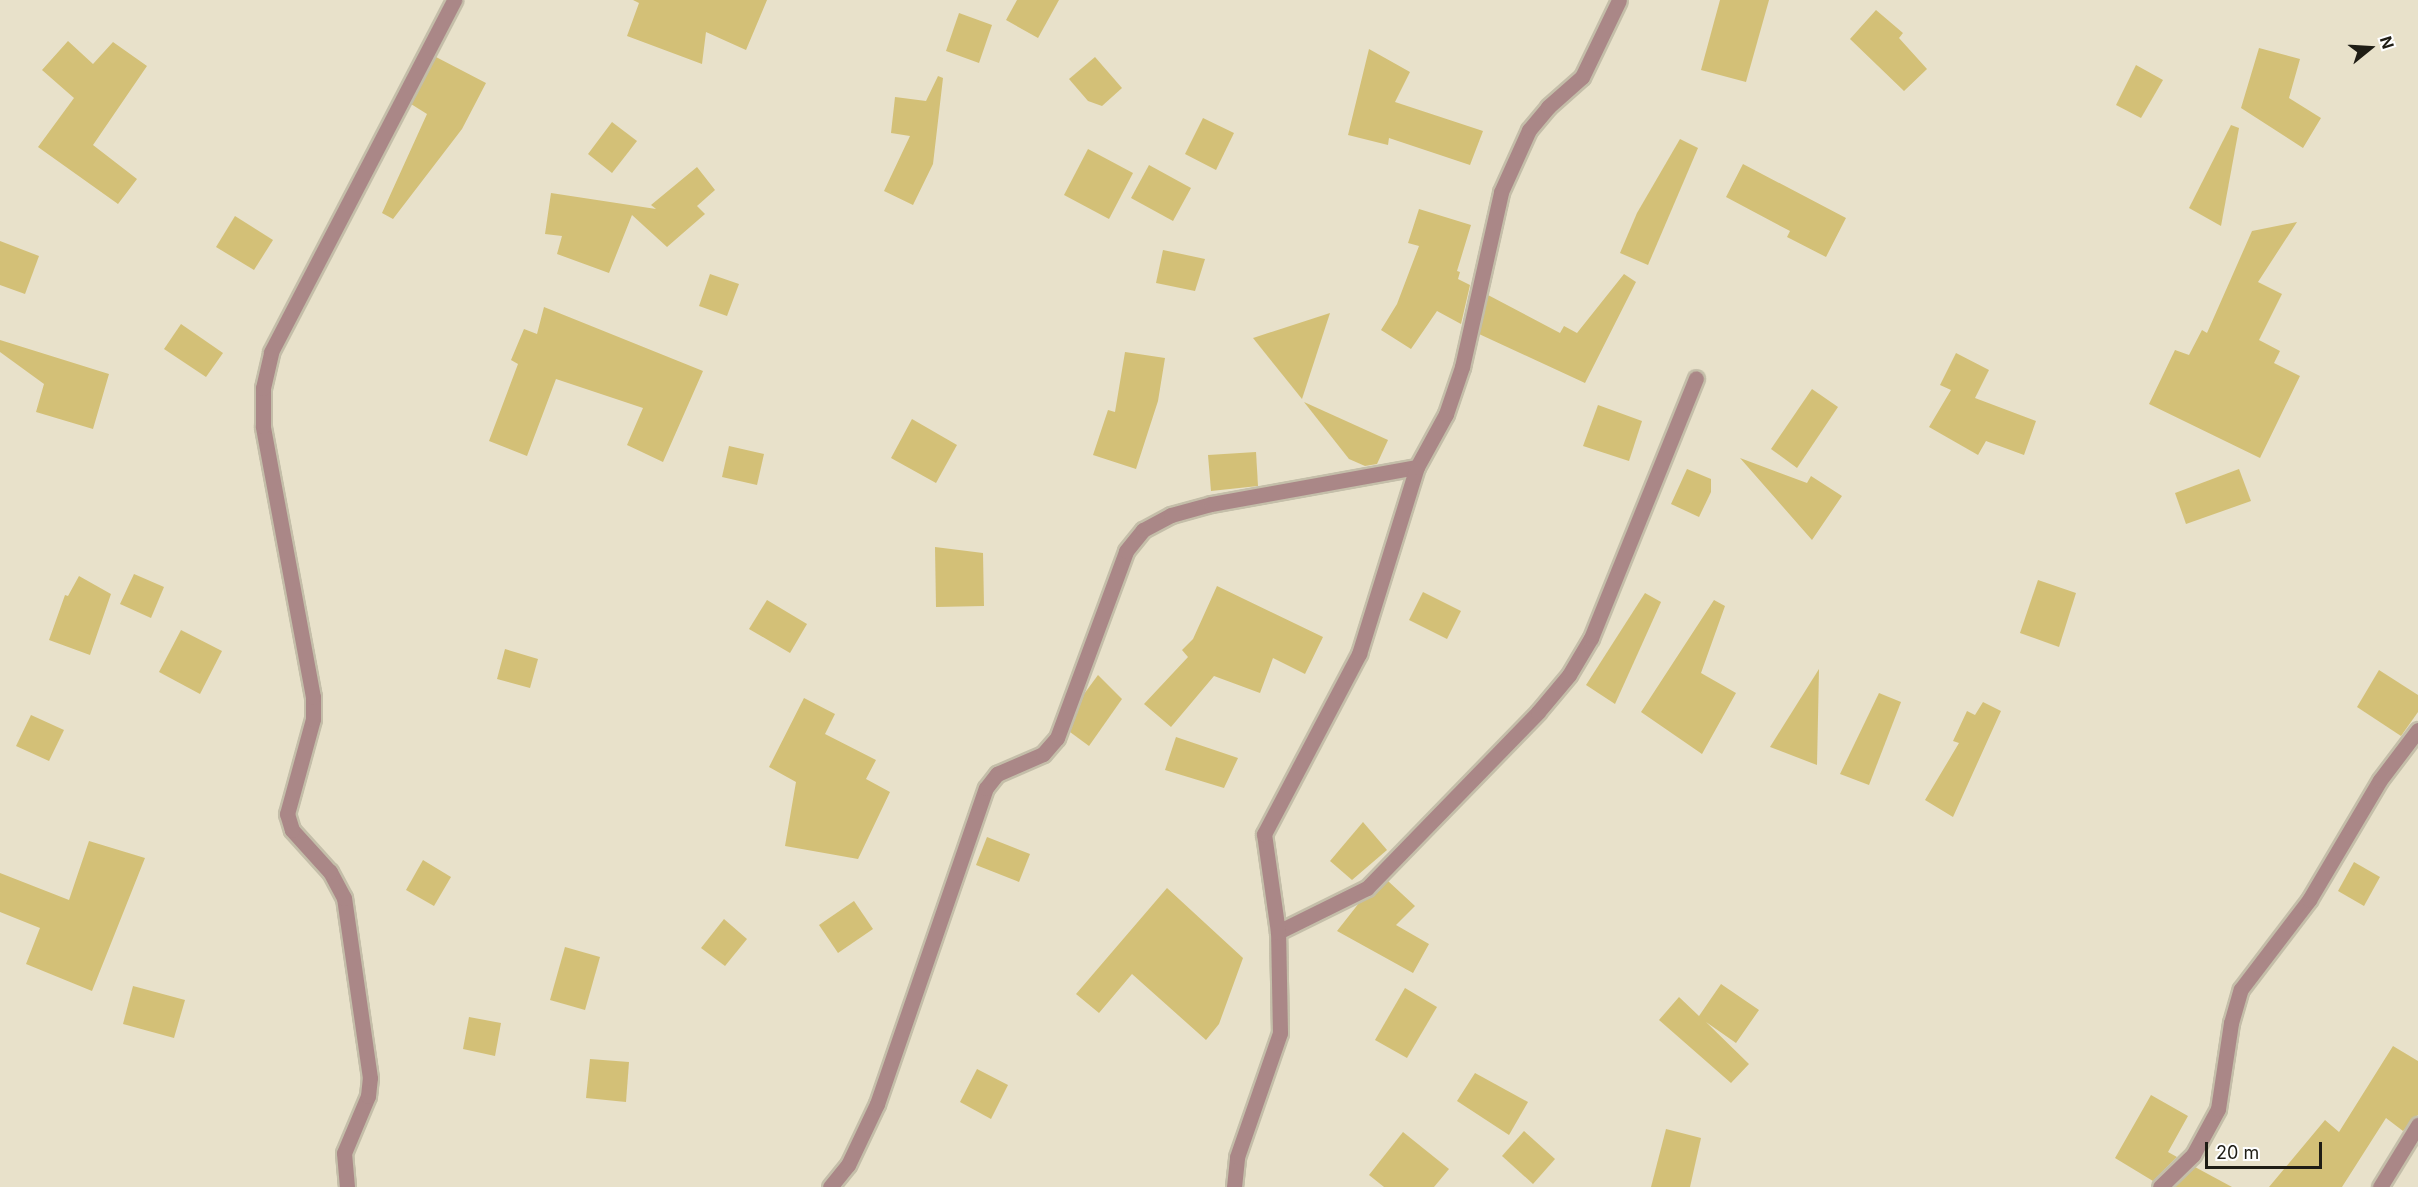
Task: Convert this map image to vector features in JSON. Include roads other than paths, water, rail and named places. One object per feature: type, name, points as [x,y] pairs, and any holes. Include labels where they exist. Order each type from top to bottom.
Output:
[{"type":"street","points":[[347,1187],[344,1153],[368,1096],[370,1078],[344,898],[330,872],[292,830],[287,814],[313,720],[313,696],[263,426],[263,388],[271,352],[454,0]]},
{"type":"street","points":[[1234,1187],[1237,1157],[1280,1033],[1278,932],[1264,834],[1359,654],[1417,467],[1446,414],[1462,367],[1501,192],[1529,130],[1548,107],[1582,77],[1619,0]]},
{"type":"street","points":[[1278,932],[1367,888],[1523,728],[1569,675],[1591,638],[1696,378]]},
{"type":"street","points":[[830,1187],[848,1165],[877,1104],[986,788],[997,774],[1043,754],[1057,738],[1125,551],[1143,530],[1171,515],[1211,504],[1417,467]]},
{"type":"street","points":[[2160,1187],[2193,1155],[2218,1109],[2230,1023],[2241,989],[2309,900],[2380,780],[2418,730]]},
{"type":"street","points":[[2380,1187],[2418,1125]]}]
